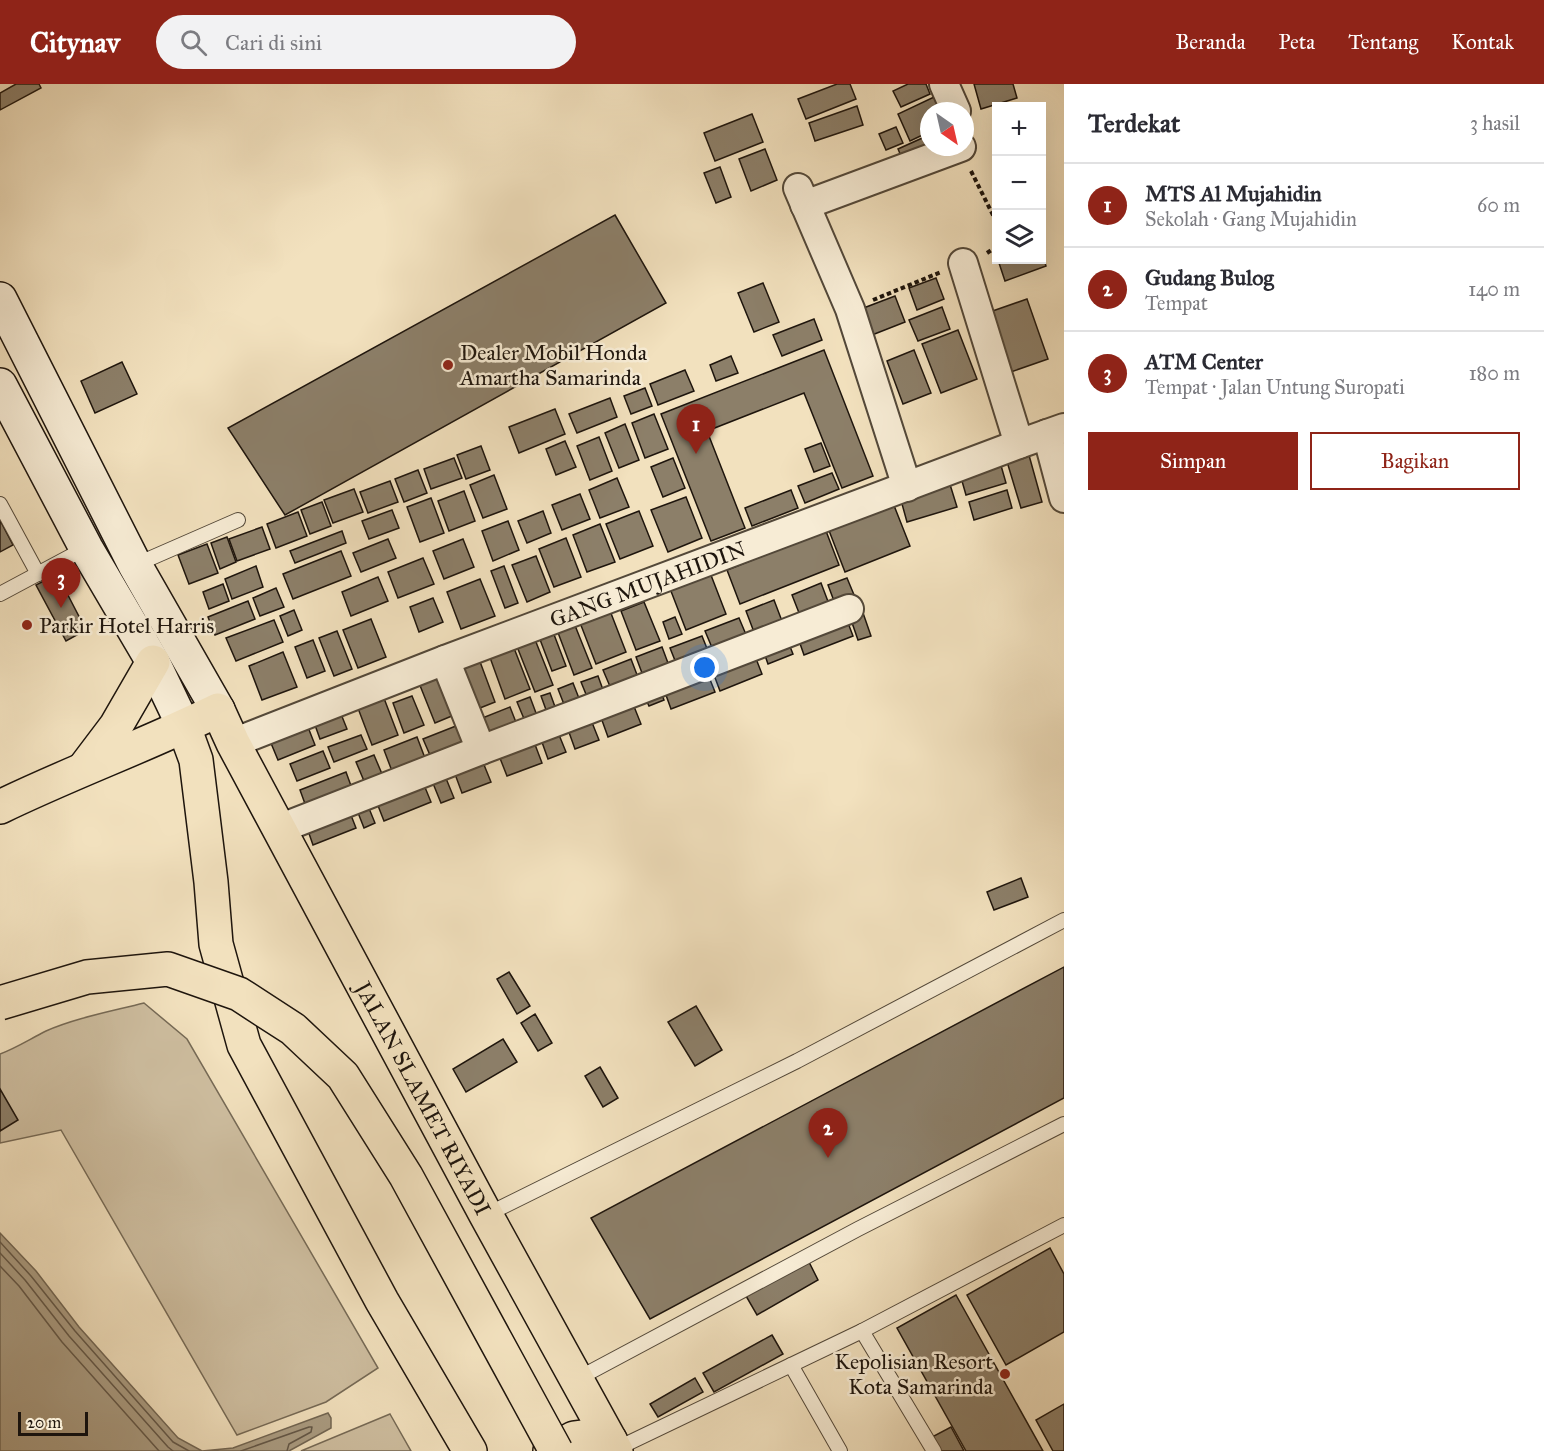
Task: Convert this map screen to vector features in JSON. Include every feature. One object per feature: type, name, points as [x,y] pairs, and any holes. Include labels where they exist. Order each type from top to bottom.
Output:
[{"type":"highway","points":[[84,768],[116,726],[153,662]]},
{"type":"highway","points":[[0,807],[218,710]]},
{"type":"highway","name":"JALAN SLAMET RIYADI","points":[[218,710],[233,743],[486,1215],[614,1447]]},
{"type":"highway","points":[[184,727],[196,760],[216,944],[243,1045],[382,1301],[470,1451]]},
{"type":"highway","points":[[0,1003],[87,977],[168,969],[239,994],[293,1029],[343,1076],[406,1176],[556,1451]]},
{"type":"highway","points":[[550,1451],[574,1438],[597,1435],[614,1447]]},
{"type":"main road","points":[[0,299],[135,565],[218,710]]},
{"type":"main road","points":[[0,385],[86,548],[153,662],[184,727]]},
{"type":"street","points":[[944,84],[952,102]]},
{"type":"street","points":[[907,487],[850,309],[802,196],[933,156]]},
{"type":"street","points":[[963,263],[1020,444]]},
{"type":"street","points":[[1056,431],[1064,498]]},
{"type":"street","name":"GANG MUJAHIDIN","points":[[233,743],[445,660],[1056,431]]},
{"type":"street","points":[[279,829],[849,609]]},
{"type":"street","points":[[445,660],[481,750]]},
{"type":"lane","points":[[0,504],[38,574]]},
{"type":"lane","points":[[135,565],[238,520]]},
{"type":"lane","points":[[0,594],[86,548]]},
{"type":"lane","points":[[486,1215],[797,1061],[1064,920]]},
{"type":"lane","points":[[578,1379],[858,1228],[1064,1124]]},
{"type":"lane","points":[[614,1447],[862,1331],[1064,1225]]},
{"type":"lane","points":[[862,1331],[934,1451]]},
{"type":"lane","points":[[791,1365],[840,1451]]},
{"type":"path","points":[[968,156],[992,212]]},
{"type":"path","points":[[850,309],[992,250]]},
{"type":"shaded area","points":[[144,1003],[187,1039],[378,1368],[326,1402],[237,1435],[61,1130],[0,1143],[0,1054],[57,1026]]},
{"type":"shaded area","points":[[390,1414],[411,1451],[301,1451]]},
{"type":"water","points":[[0,1233],[36,1271],[79,1327],[178,1438],[202,1451],[0,1451]]},
{"type":"water","points":[[328,1413],[331,1418],[331,1428],[289,1451],[202,1451],[233,1448]]},
{"type":"building","points":[[16,84],[39,84],[41,88],[0,110],[0,93]]},
{"type":"building","points":[[837,84],[850,84],[856,99],[806,119],[798,99]]},
{"type":"building","points":[[908,84],[926,84],[930,94],[901,107],[893,91]]},
{"type":"building","points":[[974,84],[1013,84],[1017,98],[1004,102],[992,102],[992,106],[981,109]]},
{"type":"building","points":[[934,97],[936,102],[923,102]]},
{"type":"building","points":[[920,104],[920,136],[910,141],[898,114]]},
{"type":"building","points":[[857,106],[863,125],[815,141],[809,123]]},
{"type":"building","points":[[752,114],[763,142],[715,161],[704,133]]},
{"type":"building","points":[[896,127],[903,143],[886,150],[879,134]]},
{"type":"building","points":[[920,139],[920,153],[904,163],[898,149]]},
{"type":"building","points":[[765,149],[777,180],[751,191],[739,159]]},
{"type":"building","points":[[720,167],[731,197],[716,203],[704,173]]},
{"type":"building","name":"Dealer Mobil Honda Amartha Samarinda","points":[[615,215],[666,303],[285,515],[228,428]]},
{"type":"building","points":[[999,264],[1045,264],[1046,266],[1005,281]]},
{"type":"building","points":[[936,278],[944,299],[917,310],[909,288]]},
{"type":"building","points":[[763,283],[779,322],[754,332],[738,293]]},
{"type":"building","points":[[895,296],[905,322],[872,335],[861,309]]},
{"type":"building","points":[[1027,299],[1048,359],[1005,374],[984,314]]},
{"type":"building","points":[[942,307],[950,329],[918,341],[909,320]]},
{"type":"building","points":[[814,319],[822,340],[782,356],[773,335]]},
{"type":"building","points":[[958,330],[977,379],[941,393],[922,344]]},
{"type":"building","points":[[824,350],[873,476],[842,488],[804,393],[707,431],[745,528],[711,541],[661,414]]},
{"type":"building","points":[[914,350],[931,393],[903,404],[887,361]]},
{"type":"building","points":[[731,356],[738,373],[716,381],[710,365]]},
{"type":"building","points":[[122,362],[137,394],[95,413],[81,381]]},
{"type":"building","points":[[685,370],[694,391],[658,405],[650,384]]},
{"type":"building","points":[[645,388],[652,406],[631,414],[624,396]]},
{"type":"building","points":[[610,398],[617,417],[577,433],[569,414]]},
{"type":"building","points":[[555,409],[565,434],[519,453],[509,427]]},
{"type":"building","points":[[654,414],[668,449],[645,458],[632,423]]},
{"type":"building","points":[[625,424],[639,460],[619,468],[605,433]]},
{"type":"building","points":[[599,437],[612,471],[590,480],[577,446]]},
{"type":"building","points":[[565,441],[576,467],[556,475],[546,449]]},
{"type":"building","points":[[821,443],[830,466],[814,472],[805,449]]},
{"type":"building","points":[[481,446],[490,470],[466,479],[457,455]]},
{"type":"building","points":[[1027,448],[1042,502],[1021,508],[1005,455]]},
{"type":"building","points":[[454,458],[462,478],[431,489],[424,469]]},
{"type":"building","points":[[673,458],[685,488],[663,497],[651,467]]},
{"type":"building","points":[[1000,462],[1006,483],[966,495],[960,474]]},
{"type":"building","points":[[418,470],[427,493],[404,502],[395,479]]},
{"type":"building","points":[[832,473],[839,489],[805,503],[798,486]]},
{"type":"building","points":[[494,475],[507,509],[483,518],[470,485]]},
{"type":"building","points":[[617,478],[629,507],[600,518],[589,490]]},
{"type":"building","points":[[948,478],[957,507],[907,522],[899,493]]},
{"type":"building","points":[[390,481],[398,502],[368,513],[360,492]]},
{"type":"building","points":[[354,489],[363,512],[333,523],[324,500]]},
{"type":"building","points":[[791,490],[798,508],[752,526],[745,508]]},
{"type":"building","points":[[1007,490],[1012,508],[974,520],[969,502]]},
{"type":"building","points":[[464,491],[475,521],[449,531],[438,501]]},
{"type":"building","points":[[580,494],[590,519],[562,530],[552,505]]},
{"type":"building","points":[[686,497],[702,538],[668,552],[651,510]]},
{"type":"building","points":[[431,498],[444,533],[420,542],[407,507]]},
{"type":"building","points":[[322,502],[331,526],[310,534],[301,510]]},
{"type":"building","points":[[893,503],[910,546],[845,572],[828,528]]},
{"type":"building","points":[[392,510],[399,528],[369,539],[362,521]]},
{"type":"building","points":[[543,511],[551,533],[527,543],[518,521]]},
{"type":"building","points":[[639,511],[653,546],[620,559],[606,524]]},
{"type":"building","points":[[298,512],[307,536],[276,548],[267,524]]},
{"type":"building","points":[[0,520],[13,545],[0,552]]},
{"type":"building","points":[[508,521],[519,550],[493,561],[482,531]]},
{"type":"building","points":[[600,524],[615,562],[587,572],[573,535]]},
{"type":"building","points":[[262,527],[270,549],[237,561],[229,539]]},
{"type":"building","points":[[342,531],[346,543],[295,563],[290,551]]},
{"type":"building","points":[[826,531],[839,565],[740,604],[727,570]]},
{"type":"building","points":[[227,537],[236,562],[220,569],[211,543]]},
{"type":"building","points":[[566,538],[581,577],[554,587],[539,549]]},
{"type":"building","points":[[388,539],[396,558],[361,572],[353,553]]},
{"type":"building","points":[[463,539],[474,567],[444,579],[433,551]]},
{"type":"building","points":[[207,544],[218,573],[189,584],[178,555]]},
{"type":"building","points":[[341,551],[351,576],[293,599],[283,574]]},
{"type":"building","points":[[536,556],[550,592],[527,602],[512,565]]},
{"type":"building","points":[[423,558],[434,584],[398,598],[388,572]]},
{"type":"building","points":[[256,566],[263,587],[232,599],[225,579]]},
{"type":"building","points":[[504,566],[518,603],[505,608],[491,571]]},
{"type":"building","points":[[709,570],[726,614],[686,630],[669,586]]},
{"type":"building","points":[[57,574],[86,630],[66,641],[36,585]]},
{"type":"building","points":[[378,577],[388,601],[351,616],[342,592]]},
{"type":"building","points":[[847,578],[857,602],[837,609],[828,585]]},
{"type":"building","points":[[480,579],[495,616],[461,629],[447,592]]},
{"type":"building","points":[[821,583],[832,612],[803,623],[792,595]]},
{"type":"building","points":[[223,584],[229,601],[209,609],[203,592]]},
{"type":"building","points":[[276,588],[284,607],[260,616],[253,598]]},
{"type":"building","points":[[433,598],[443,622],[419,632],[410,607]]},
{"type":"building","points":[[774,600],[785,629],[757,640],[746,611]]},
{"type":"building","points":[[248,601],[255,619],[215,635],[208,617]]},
{"type":"building","points":[[644,602],[660,641],[636,650],[621,611]]},
{"type":"building","points":[[607,603],[626,652],[596,664],[577,615]]},
{"type":"building","points":[[294,610],[302,630],[288,636],[280,616]]},
{"type":"building","points":[[862,610],[871,636],[858,640],[849,614]]},
{"type":"building","points":[[845,615],[853,636],[804,655],[797,635]]},
{"type":"building","points":[[675,617],[682,634],[669,639],[663,622]]},
{"type":"building","points":[[739,618],[750,644],[716,657],[705,631]]},
{"type":"building","points":[[371,619],[386,657],[358,668],[343,630]]},
{"type":"building","points":[[274,620],[283,642],[236,661],[226,638]]},
{"type":"building","points":[[574,623],[592,668],[574,675],[557,630]]},
{"type":"building","points":[[550,624],[566,666],[552,671],[536,629]]},
{"type":"building","points":[[337,631],[352,669],[334,676],[319,638]]},
{"type":"building","points":[[532,632],[553,685],[535,692],[514,639]]},
{"type":"building","points":[[785,634],[793,654],[768,664],[761,644]]},
{"type":"building","points":[[702,636],[710,656],[678,668],[670,648]]},
{"type":"building","points":[[313,640],[325,671],[307,678],[295,647]]},
{"type":"building","points":[[512,643],[530,689],[505,699],[488,652]]},
{"type":"building","points":[[662,647],[671,671],[645,681],[636,657]]},
{"type":"building","points":[[753,651],[762,674],[720,691],[711,667]]},
{"type":"building","points":[[283,652],[297,687],[262,700],[249,666]]},
{"type":"building","points":[[479,659],[495,702],[470,712],[453,669]]},
{"type":"building","points":[[631,659],[639,680],[612,691],[603,670]]},
{"type":"building","points":[[705,667],[715,692],[671,709],[662,684]]},
{"type":"building","points":[[442,668],[459,713],[435,723],[417,678]]},
{"type":"building","points":[[598,676],[606,698],[590,704],[581,682]]},
{"type":"building","points":[[573,683],[582,706],[567,712],[558,689]]},
{"type":"building","points":[[659,687],[664,700],[649,706],[643,693]]},
{"type":"building","points":[[382,693],[398,735],[372,745],[356,703]]},
{"type":"building","points":[[550,693],[558,715],[549,718],[541,696]]},
{"type":"building","points":[[412,696],[424,725],[404,733],[393,703]]},
{"type":"building","points":[[530,697],[539,721],[527,726],[517,702]]},
{"type":"building","points":[[631,699],[641,724],[608,737],[599,712]]},
{"type":"building","points":[[337,704],[347,729],[320,739],[311,714]]},
{"type":"building","points":[[510,707],[519,730],[484,744],[475,721]]},
{"type":"building","points":[[589,715],[599,740],[575,749],[566,724]]},
{"type":"building","points":[[306,722],[315,745],[278,760],[268,736]]},
{"type":"building","points":[[466,722],[475,746],[433,762],[423,739]]},
{"type":"building","points":[[555,725],[566,752],[548,759],[538,731]]},
{"type":"building","points":[[531,734],[542,763],[507,776],[496,748]]},
{"type":"building","points":[[361,735],[367,749],[334,762],[328,747]]},
{"type":"building","points":[[417,737],[428,766],[395,779],[384,750]]},
{"type":"building","points":[[323,751],[330,768],[297,781],[290,764]]},
{"type":"building","points":[[374,755],[385,781],[367,788],[356,762]]},
{"type":"building","points":[[480,755],[491,782],[462,793],[452,766]]},
{"type":"building","points":[[443,771],[454,798],[441,803],[430,776]]},
{"type":"building","points":[[346,772],[354,794],[308,812],[300,790]]},
{"type":"building","points":[[422,780],[431,802],[384,821],[375,798]]},
{"type":"building","points":[[366,801],[375,823],[364,828],[355,805]]},
{"type":"building","points":[[347,805],[356,828],[313,845],[305,822]]},
{"type":"building","points":[[1021,878],[1028,897],[994,910],[987,892]]},
{"type":"building","points":[[1064,967],[1064,1098],[650,1319],[591,1218]]},
{"type":"building","points":[[509,972],[530,1006],[517,1014],[497,979]]},
{"type":"building","points":[[696,1006],[722,1050],[695,1066],[668,1022]]},
{"type":"building","points":[[535,1014],[552,1043],[538,1051],[521,1023]]},
{"type":"building","points":[[503,1039],[517,1062],[466,1092],[453,1069]]},
{"type":"building","points":[[600,1067],[618,1098],[603,1107],[585,1076]]},
{"type":"building","points":[[0,1089],[18,1120],[0,1131]]},
{"type":"building","points":[[1050,1248],[1064,1274],[1064,1332],[1006,1365],[967,1295]]},
{"type":"building","points":[[808,1260],[818,1280],[757,1315],[746,1296]]},
{"type":"building","points":[[956,1295],[1043,1451],[966,1451],[897,1328]]},
{"type":"building","points":[[772,1335],[783,1354],[714,1392],[703,1373]]},
{"type":"building","points":[[695,1378],[703,1392],[658,1417],[650,1404]]},
{"type":"building","points":[[1064,1404],[1064,1451],[1053,1451],[1036,1420]]},
{"type":"building","points":[[951,1427],[964,1451],[939,1451],[932,1437]]},
{"type":"place","name":"Dealer Mobil Honda Amartha Samarinda","points":[[448,365]]},
{"type":"place","name":"MTS Al Mujahidin","points":[[696,454]]},
{"type":"place","name":"ATM Center","points":[[61,608]]},
{"type":"place","name":"Parkir Hotel Harris","points":[[27,625]]},
{"type":"place","name":"Gudang Bulog","points":[[828,1158]]},
{"type":"place","name":"Kepolisian Resort Kota Samarinda","points":[[1005,1374]]}]
